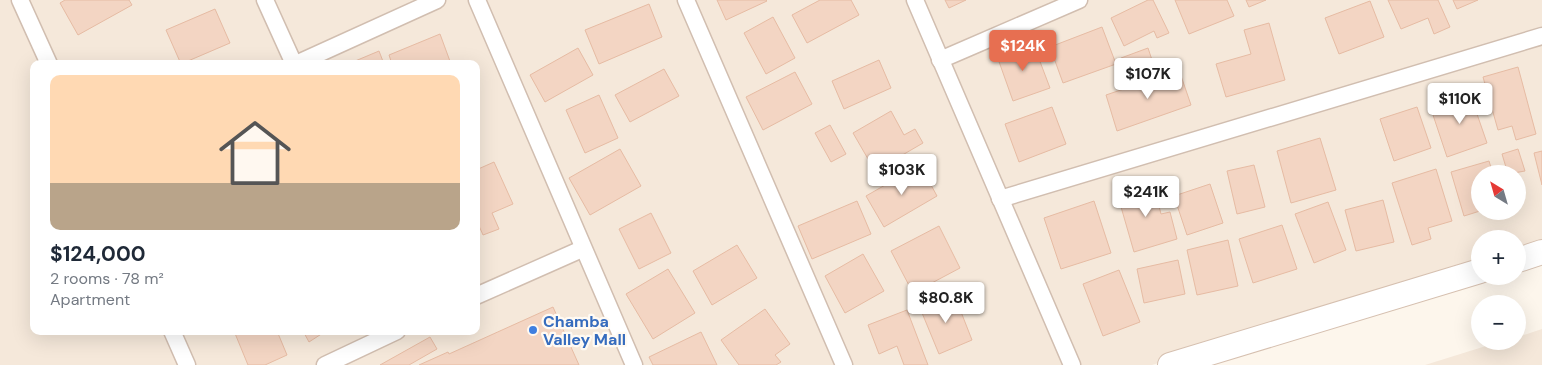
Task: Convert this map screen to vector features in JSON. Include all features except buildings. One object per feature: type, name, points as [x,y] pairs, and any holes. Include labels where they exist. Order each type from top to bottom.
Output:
[{"type":"main road","points":[[1526,257],[1542,252]]},
{"type":"main road","points":[[1170,365],[1471,274]]},
{"type":"street","points":[[20,0],[47,60]]},
{"type":"street","points":[[265,0],[293,60]]},
{"type":"street","points":[[304,60],[437,0]]},
{"type":"street","points":[[477,0],[582,249],[634,365]]},
{"type":"street","points":[[686,0],[844,365]]},
{"type":"street","points":[[915,0],[1072,365]]},
{"type":"street","points":[[940,60],[1079,0]]},
{"type":"street","points":[[1000,199],[1542,36]]},
{"type":"street","points":[[480,294],[582,249]]},
{"type":"street","points":[[174,335],[187,365]]},
{"type":"street","points":[[325,365],[389,335]]},
{"type":"shaded area","points":[[0,0],[1542,0],[1542,245],[1526,250],[1526,230],[1471,230],[1471,267],[1152,365],[0,365]]},
{"type":"shaded area","points":[[1542,329],[1542,365],[1425,365],[1473,350],[1526,350],[1526,334]]},
{"type":"place","name":"Chamba Valley Mall","points":[[533,330]]}]
